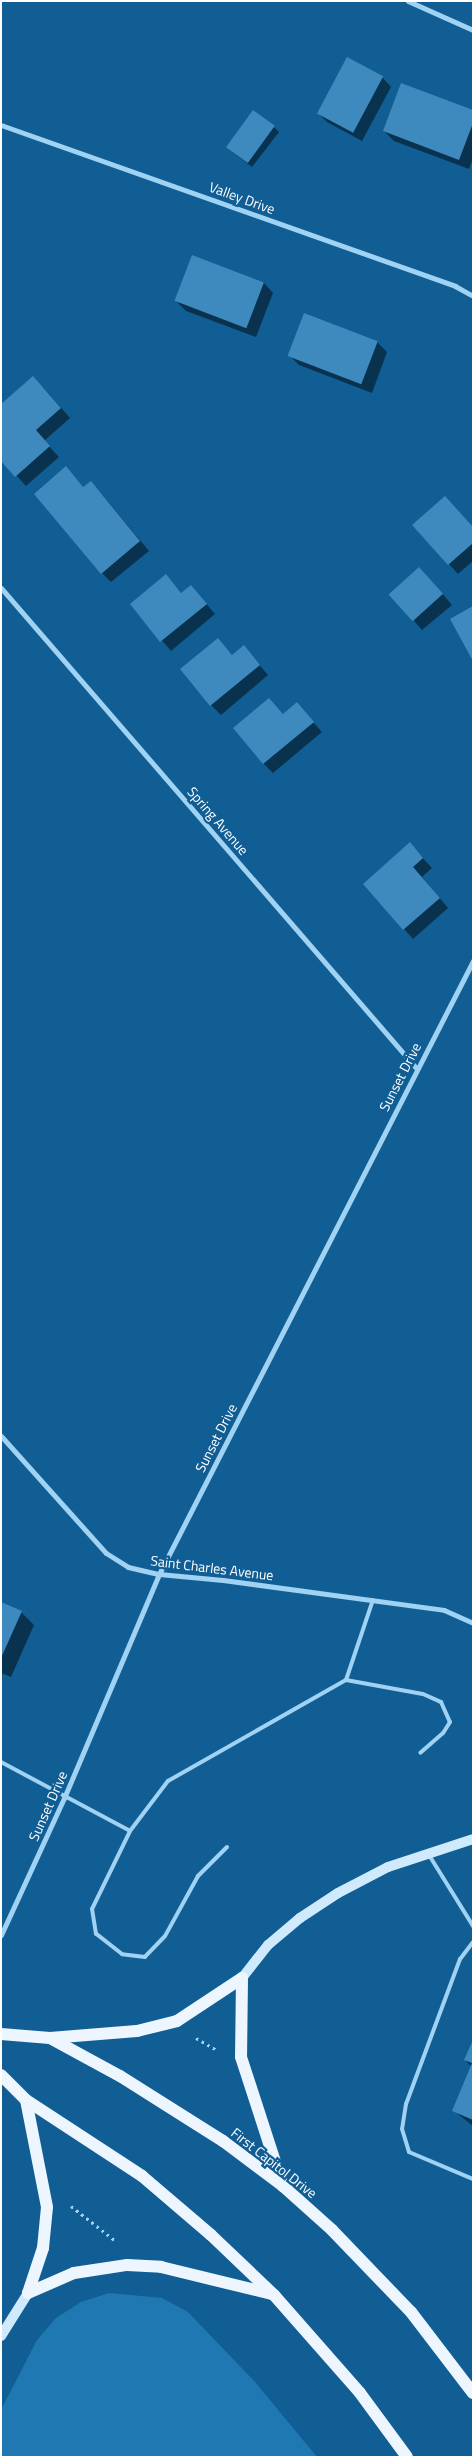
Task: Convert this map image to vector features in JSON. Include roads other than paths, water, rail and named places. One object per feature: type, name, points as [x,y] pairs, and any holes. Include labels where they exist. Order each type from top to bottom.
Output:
[{"type":"main road","points":[[50,2038],[137,2031],[177,2021],[242,1978]]},
{"type":"main road","points":[[242,1978],[241,2057],[283,2186]]},
{"type":"main road","name":"First Capitol Drive","points":[[1,2034],[50,2038],[128,2081],[223,2141],[283,2186],[332,2230],[412,2312],[473,2393]]},
{"type":"main road","points":[[1,2075],[26,2100],[142,2176],[211,2235],[274,2295],[360,2392],[407,2457]]},
{"type":"main road","points":[[26,2100],[47,2207],[43,2248],[28,2293]]},
{"type":"main road","points":[[28,2293],[74,2273],[127,2265],[160,2267],[274,2295]]},
{"type":"street","points":[[408,1],[473,30]]},
{"type":"street","name":"Valley Drive","points":[[1,125],[455,286],[473,296]]},
{"type":"street","name":"Spring Avenue","points":[[1,588],[417,1069]]},
{"type":"street","name":"Sunset Drive","points":[[1,1935],[64,1798],[159,1574],[473,961]]},
{"type":"street","name":"Saint Charles Avenue","points":[[1,1436],[106,1553],[128,1567],[159,1574],[444,1610],[473,1623]]},
{"type":"street","points":[[242,1978],[268,1945],[300,1918],[388,1867],[473,1839]]},
{"type":"street","points":[[1,2336],[28,2293]]},
{"type":"lane","points":[[346,1680],[373,1600]]},
{"type":"lane","points":[[228,1847],[198,1876],[165,1936],[145,1957],[122,1954],[96,1934],[92,1909],[130,1831],[168,1782],[346,1680],[423,1694],[441,1702],[450,1722],[443,1733],[420,1753]]},
{"type":"lane","points":[[1,1762],[64,1798],[130,1831]]},
{"type":"lane","points":[[428,1854],[473,1926]]},
{"type":"lane","points":[[473,1942],[457,1968],[406,2104],[402,2129],[409,2152],[473,2179]]}]
